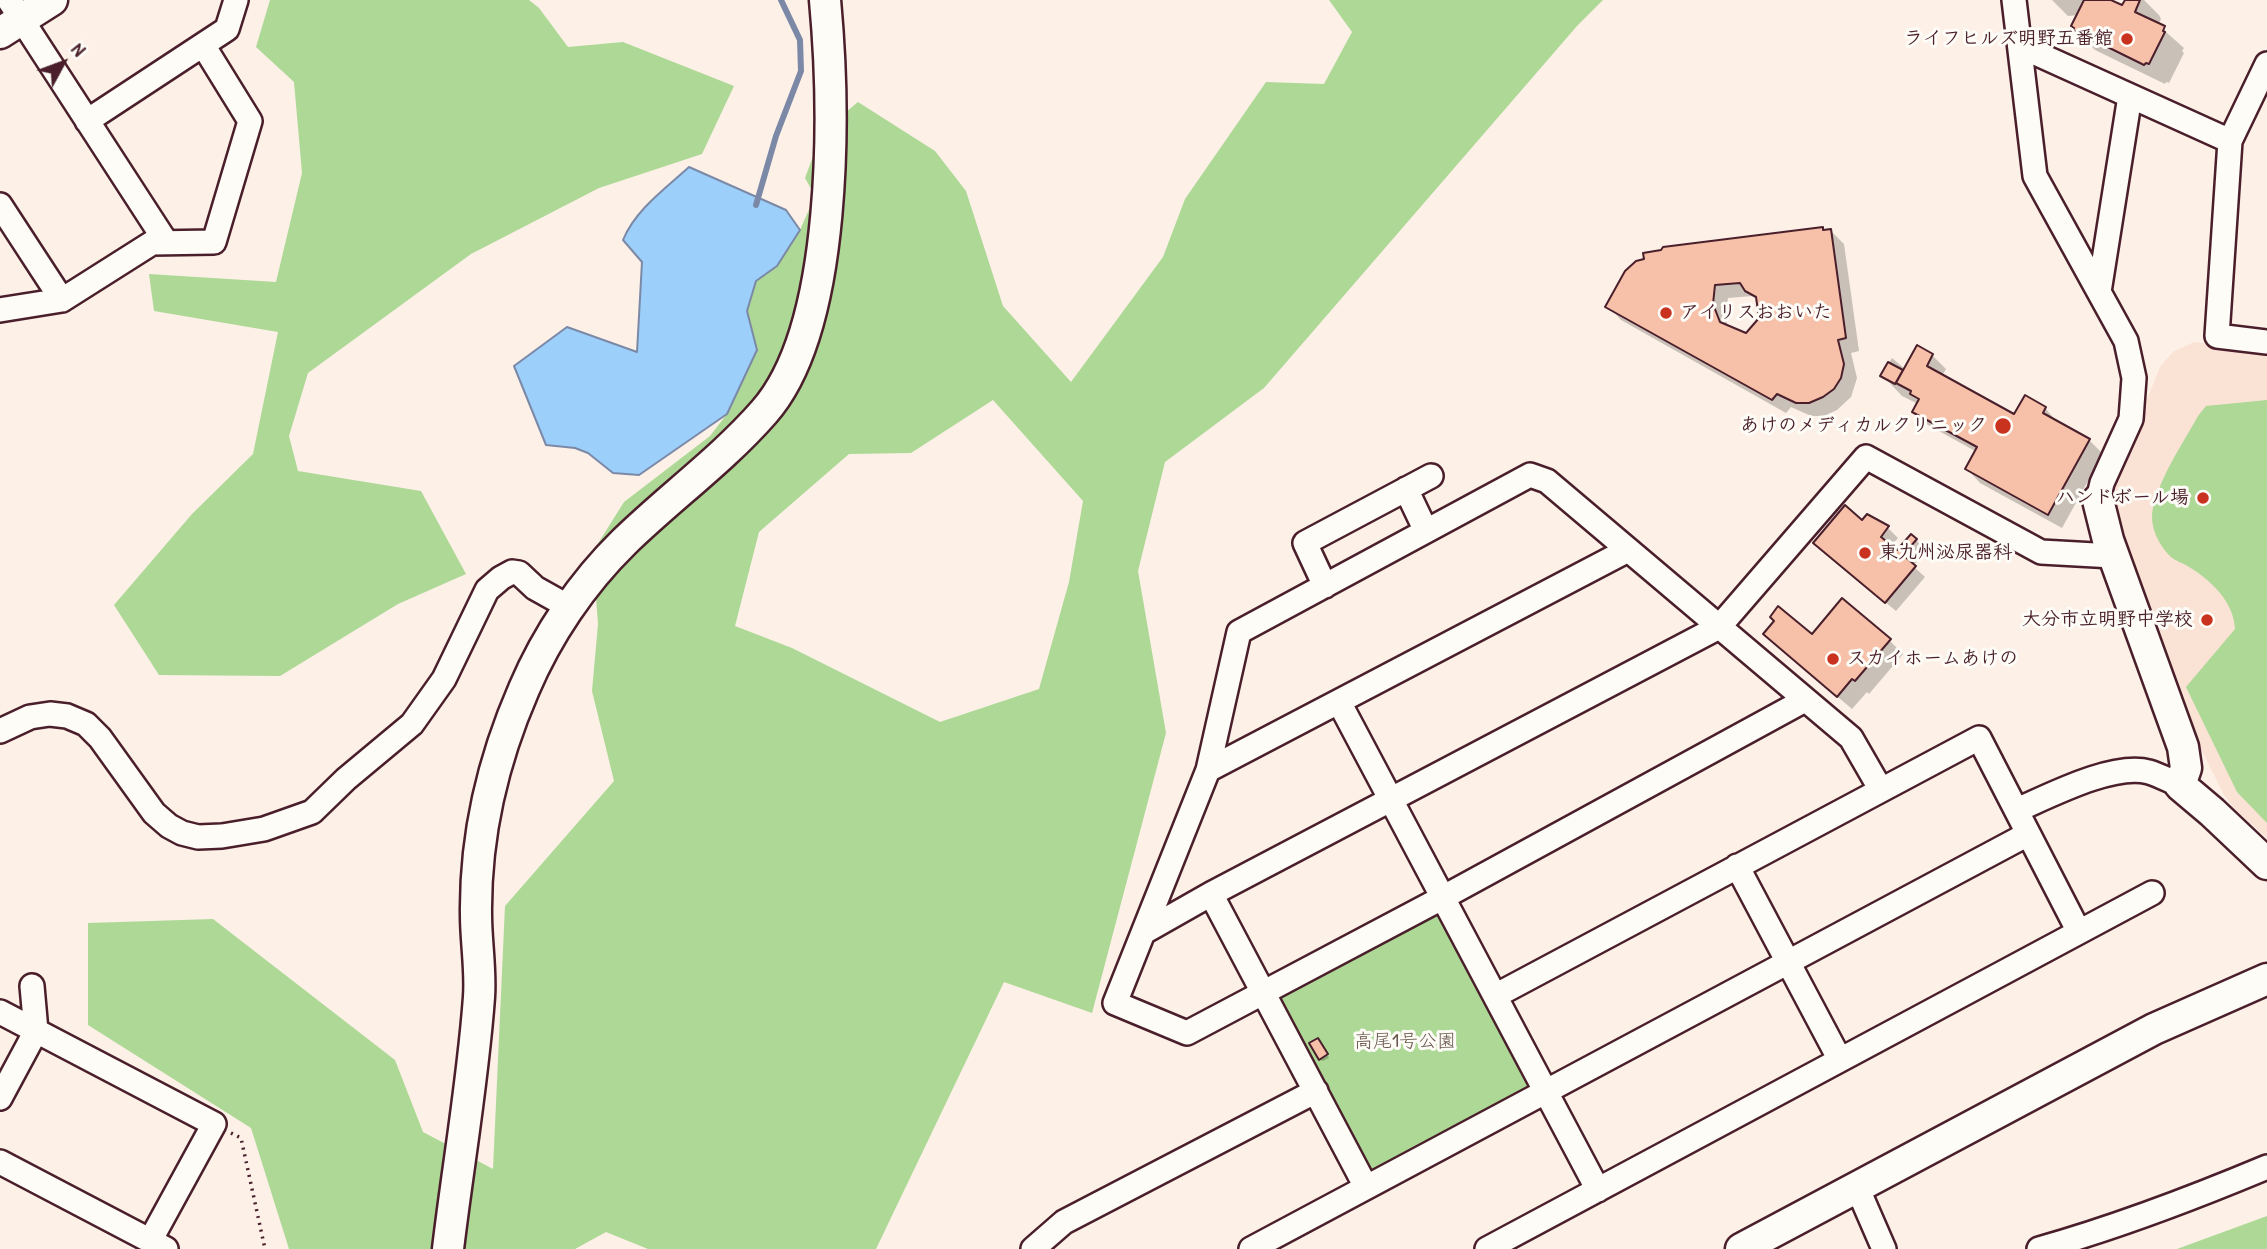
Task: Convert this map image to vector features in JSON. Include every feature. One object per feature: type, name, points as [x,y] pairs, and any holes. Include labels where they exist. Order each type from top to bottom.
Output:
[{"type":"street","points":[[52,0],[10,18],[87,121],[166,242]]},
{"type":"street","points":[[87,121],[227,29],[236,0]]},
{"type":"street","points":[[449,1249],[480,993],[476,913],[479,852],[492,779],[508,726],[525,684],[569,607],[622,544],[768,409],[786,381],[800,351],[810,319],[820,264],[828,166],[830,98],[825,0]]},
{"type":"street","points":[[2014,0],[2035,176],[2126,341],[2134,378],[2131,419],[2102,483],[2098,500],[2113,556],[2183,747],[2186,768],[2180,785]]},
{"type":"street","points":[[0,310],[62,300],[152,243],[214,242],[250,121],[203,45]]},
{"type":"street","points":[[2020,46],[2230,141]]},
{"type":"street","points":[[2267,64],[2230,141],[2217,337],[2267,342]]},
{"type":"street","points":[[2099,292],[2130,96]]},
{"type":"street","points":[[0,205],[62,300]]},
{"type":"street","points":[[1144,932],[1719,626],[1867,457],[2041,552],[2113,556]]},
{"type":"street","points":[[1805,700],[1443,898],[1187,1033],[1115,1003],[1208,770],[1239,632],[1530,475],[1547,481],[1851,738],[1881,790]]},
{"type":"street","points":[[1325,586],[1305,543],[1431,476]]},
{"type":"street","points":[[1406,489],[1426,531]]},
{"type":"street","points":[[1208,770],[1628,550]]},
{"type":"street","points":[[0,731],[30,717],[67,716],[86,724],[100,738],[154,813],[169,826],[198,837],[264,829],[312,812],[346,779],[412,724],[444,679],[487,590],[501,578],[512,572],[519,573],[535,588],[569,607]]},
{"type":"street","points":[[1339,702],[1598,1190]]},
{"type":"street","points":[[1495,996],[1979,738],[2079,932]]},
{"type":"street","points":[[2017,810],[2093,778],[2133,771],[2148,772],[2180,785],[2267,864]]},
{"type":"street","points":[[1266,1246],[1366,1187],[2028,834]]},
{"type":"street","points":[[1737,866],[1840,1060]]},
{"type":"street","points":[[1487,1249],[2152,893]]},
{"type":"street","points":[[1211,894],[1366,1187]]},
{"type":"street","points":[[1741,1249],[2154,1029],[2267,979]]},
{"type":"street","points":[[0,1098],[36,1031],[32,986]]},
{"type":"street","points":[[0,1012],[214,1124],[158,1245],[0,1161]]},
{"type":"street","points":[[1033,1249],[1064,1222],[1316,1091]]},
{"type":"street","points":[[2039,1249],[2154,1211],[2267,1167]]},
{"type":"street","points":[[1857,1187],[1884,1249]]},
{"type":"path","points":[[214,1124],[241,1138],[265,1249]]},
{"type":"shaded area","name":"大分市立明野中学校","points":[[2194,342],[2267,352],[2267,838],[2236,810],[2224,795],[2202,751],[2169,676],[2110,502],[2114,482],[2160,367],[2173,352]]},
{"type":"green space","points":[[270,0],[529,0],[539,8],[568,47],[623,42],[734,86],[702,154],[599,188],[471,254],[308,373],[289,436],[298,471],[421,491],[466,574],[398,604],[280,676],[159,675],[114,605],[192,514],[253,454],[278,332],[154,311],[149,274],[276,282],[302,173],[294,82],[256,47]]},
{"type":"green space","points":[[1329,0],[1603,0],[1577,26],[1264,388],[1165,462],[1138,571],[1166,733],[1092,1013],[1004,982],[876,1249],[648,1249],[606,1232],[575,1249],[289,1249],[251,1128],[88,1025],[88,923],[213,919],[395,1060],[423,1132],[493,1169],[505,906],[614,781],[592,691],[598,624],[596,597],[587,561],[624,502],[710,436],[727,414],[757,350],[747,311],[756,281],[777,266],[800,230],[815,196],[805,178],[822,132],[858,102],[935,151],[966,191],[1003,306],[1071,382],[1163,257],[1185,199],[1266,82],[1324,84],[1352,32]],"holes":[[[993,400],[1083,501],[1069,582],[1039,689],[940,722],[792,648],[735,626],[759,532],[849,454],[911,453]]]},
{"type":"green space","points":[[2267,400],[2267,823],[2237,792],[2186,687],[2235,629],[2234,619],[2226,601],[2213,585],[2172,558],[2166,551],[2158,540],[2152,514],[2167,472],[2206,406]]},
{"type":"green space","name":"高尾1号公園","points":[[1433,911],[1443,915],[1532,1082],[1528,1089],[1374,1173],[1368,1170],[1279,1003],[1281,993]]},
{"type":"green space","points":[[2267,1216],[2267,1249],[2177,1249]]},
{"type":"water","points":[[689,167],[786,210],[800,230],[777,266],[756,281],[747,311],[757,350],[727,414],[639,475],[613,473],[588,453],[575,448],[546,445],[514,366],[567,327],[637,352],[642,262],[623,240],[643,209]]},
{"type":"building","name":"ライフヒルズ明野五番館","points":[[2084,0],[2111,0],[2122,5],[2125,0],[2140,0],[2135,12],[2165,26],[2165,32],[2149,64],[2144,65],[2073,30],[2071,26]]},
{"type":"building","name":"アイリスおおいた","points":[[1823,227],[1823,230],[1831,229],[1846,338],[1838,340],[1844,364],[1841,378],[1834,389],[1809,403],[1796,403],[1777,394],[1772,400],[1605,307],[1625,271],[1636,261],[1644,259],[1643,253],[1661,250],[1663,247]],"holes":[[[1740,283],[1745,291],[1756,297],[1759,318],[1746,333],[1720,322],[1713,304],[1715,285]]]},
{"type":"building","name":"あけのメディカルクリニック","points":[[1917,345],[1933,354],[1927,366],[2014,414],[2025,395],[2046,407],[2043,413],[2090,439],[2048,515],[1965,469],[1977,447],[1912,412],[1919,399],[1896,383]]},
{"type":"building","points":[[1888,362],[1903,370],[1895,384],[1880,376]]},
{"type":"building","name":"東九州泌尿器科","points":[[1845,505],[1862,520],[1867,514],[1889,526],[1881,537],[1897,550],[1911,534],[1917,539],[1903,555],[1916,566],[1885,603],[1813,543]]},
{"type":"building","name":"スカイホームあけの","points":[[1842,598],[1891,639],[1855,681],[1852,679],[1837,697],[1763,634],[1774,621],[1770,617],[1778,606],[1812,634]]},
{"type":"building","points":[[1318,1038],[1328,1054],[1319,1060],[1309,1043]]},
{"type":"waterway","points":[[756,205],[776,136],[801,71],[800,40],[781,0]]},
{"type":"place","name":"ライフヒルズ明野五番館","points":[[2127,39]]},
{"type":"place","name":"アイリスおおいた","points":[[1666,313]]},
{"type":"place","name":"あけのメディカルクリニック","points":[[2003,426]]},
{"type":"place","name":"ハンドボール場","points":[[2203,498]]},
{"type":"place","name":"東九州泌尿器科","points":[[1865,553]]},
{"type":"place","name":"大分市立明野中学校","points":[[2207,620]]},
{"type":"place","name":"スカイホームあけの","points":[[1833,659]]}]
